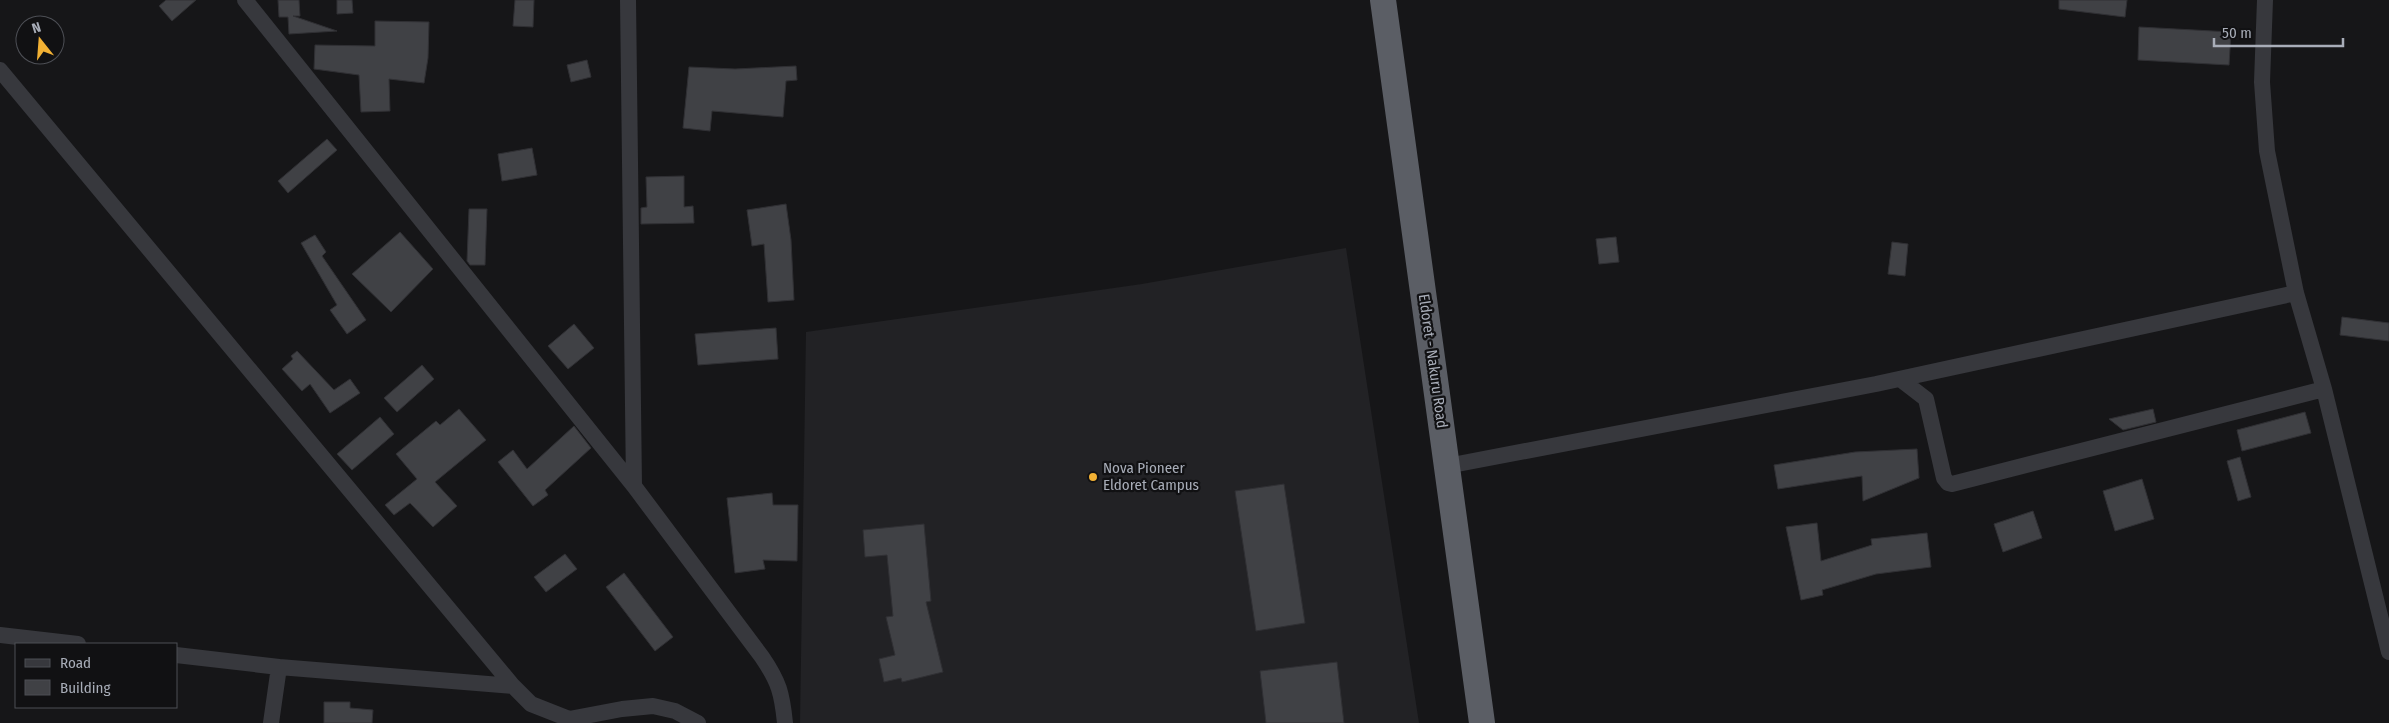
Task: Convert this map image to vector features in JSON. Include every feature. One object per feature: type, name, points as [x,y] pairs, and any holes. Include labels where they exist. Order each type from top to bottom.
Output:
[{"type":"highway","name":"Eldoret - Nakuru Road","points":[[1383,0],[1482,723]]},
{"type":"street","points":[[245,0],[634,486],[777,679],[783,701],[785,723]]},
{"type":"street","points":[[628,0],[634,486]]},
{"type":"street","points":[[2265,0],[2262,82],[2264,129],[2296,293],[2324,389],[2389,652]]},
{"type":"street","points":[[0,70],[513,686],[531,704],[569,719],[622,709],[653,706],[675,711],[698,723]]},
{"type":"street","points":[[1447,466],[1900,379],[2296,293]]},
{"type":"street","points":[[1900,379],[1926,398],[1944,478],[1952,484],[2324,389]]},
{"type":"street","points":[[0,636],[68,643]]},
{"type":"street","points":[[178,655],[278,667],[513,686]]},
{"type":"street","points":[[271,723],[278,667]]},
{"type":"shaded area","name":"Nova Pioneer Eldoret Campus","points":[[1346,248],[1419,723],[800,723],[806,332],[1142,284]]},
{"type":"building","points":[[166,0],[196,0],[172,21],[159,6]]},
{"type":"building","points":[[278,0],[299,0],[300,16],[293,16],[337,31],[289,34],[288,17],[279,17]]},
{"type":"building","points":[[337,0],[352,0],[353,13],[337,14]]},
{"type":"building","points":[[515,0],[534,0],[533,27],[513,26]]},
{"type":"building","points":[[2059,0],[2127,0],[2125,17],[2059,9]]},
{"type":"building","points":[[375,21],[429,22],[428,58],[424,83],[389,79],[390,111],[361,112],[359,75],[314,69],[315,45],[375,46]]},
{"type":"building","points":[[2139,27],[2231,32],[2229,65],[2138,60]]},
{"type":"building","points":[[587,60],[591,77],[571,82],[567,65]]},
{"type":"building","points":[[796,66],[797,80],[786,81],[783,117],[712,111],[710,131],[683,128],[689,67],[735,69]]},
{"type":"building","points":[[327,139],[337,150],[288,193],[278,181]]},
{"type":"building","points":[[532,148],[537,175],[502,181],[498,154]]},
{"type":"building","points":[[684,176],[684,207],[693,206],[694,223],[641,224],[641,208],[647,207],[646,177]]},
{"type":"building","points":[[786,204],[791,240],[794,300],[768,302],[764,244],[752,246],[747,210]]},
{"type":"building","points":[[469,209],[487,209],[485,265],[470,265],[467,261]]},
{"type":"building","points":[[400,232],[433,269],[391,312],[352,274]]},
{"type":"building","points":[[315,235],[326,252],[322,256],[366,320],[347,334],[330,310],[337,305],[301,243]]},
{"type":"building","points":[[1616,237],[1619,262],[1599,264],[1596,239]]},
{"type":"building","points":[[1892,242],[1908,244],[1905,276],[1888,274]]},
{"type":"building","points":[[2342,317],[2389,323],[2389,341],[2340,335]]},
{"type":"building","points":[[574,324],[594,348],[568,369],[548,346]]},
{"type":"building","points":[[776,328],[778,359],[698,365],[695,334]]},
{"type":"building","points":[[297,351],[334,390],[350,379],[360,393],[330,413],[310,384],[302,391],[282,369],[293,359],[291,356]]},
{"type":"building","points":[[422,365],[434,379],[397,412],[384,398]]},
{"type":"building","points":[[459,409],[486,440],[435,482],[457,506],[433,527],[410,503],[394,515],[385,505],[417,479],[396,454],[436,421],[440,425]]},
{"type":"building","points":[[2153,409],[2156,422],[2123,430],[2109,419]]},
{"type":"building","points":[[2305,412],[2311,433],[2242,451],[2237,430]]},
{"type":"building","points":[[380,417],[394,434],[352,470],[337,454]]},
{"type":"building","points":[[574,426],[591,448],[545,490],[548,495],[533,506],[498,462],[513,450],[527,469]]},
{"type":"building","points":[[1917,449],[1919,478],[1863,501],[1862,476],[1778,489],[1774,465],[1855,452]]},
{"type":"building","points":[[2240,457],[2251,497],[2238,501],[2227,461]]},
{"type":"building","points":[[2142,479],[2154,519],[2115,531],[2103,491]]},
{"type":"building","points":[[1284,484],[1305,623],[1256,631],[1235,491]]},
{"type":"building","points":[[772,493],[773,505],[798,505],[797,561],[763,560],[765,569],[735,573],[727,498]]},
{"type":"building","points":[[2033,511],[2042,538],[2003,552],[1994,524]]},
{"type":"building","points":[[1817,523],[1821,561],[1872,545],[1871,539],[1927,533],[1931,567],[1876,574],[1822,590],[1823,595],[1801,600],[1786,527]]},
{"type":"building","points":[[924,524],[931,601],[926,602],[943,672],[902,682],[901,678],[884,682],[879,659],[895,655],[886,617],[893,616],[887,555],[865,557],[863,530]]},
{"type":"building","points":[[565,554],[577,569],[546,592],[534,577]]},
{"type":"building","points":[[624,573],[673,637],[655,651],[606,587]]},
{"type":"building","points":[[1337,662],[1344,723],[1266,723],[1260,671]]},
{"type":"building","points":[[324,702],[350,702],[350,708],[373,710],[372,723],[324,723]]},
{"type":"place","name":"Nova Pioneer Eldoret Campus","points":[[1093,477]]}]
